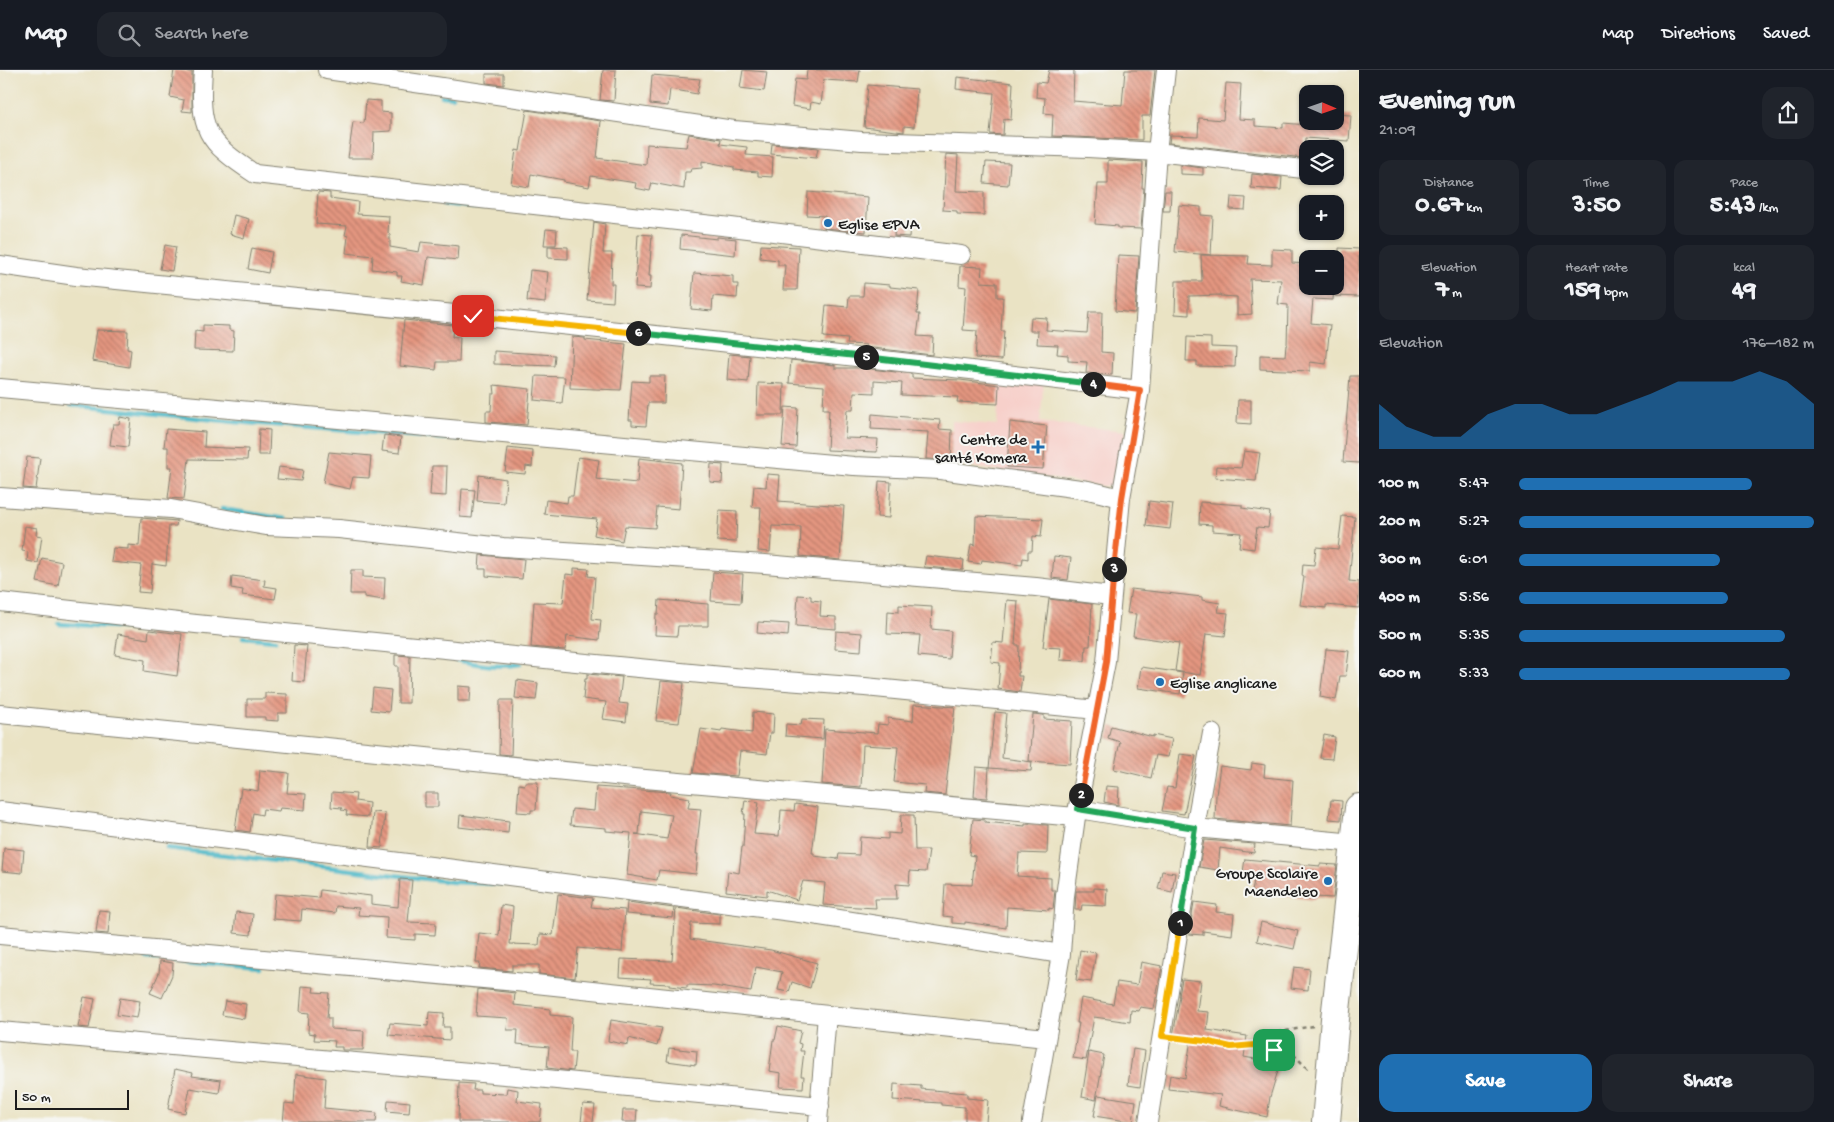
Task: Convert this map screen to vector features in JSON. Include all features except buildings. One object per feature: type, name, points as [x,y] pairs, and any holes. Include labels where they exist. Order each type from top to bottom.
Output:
[{"type":"main road","points":[[1326,1122],[1335,1019],[1355,878],[1355,843],[1359,808]]},
{"type":"street","points":[[203,70],[201,102],[204,121],[214,142],[231,158],[255,174],[731,227],[961,255]]},
{"type":"street","points":[[327,70],[734,130],[862,141],[974,143],[1010,146],[1049,145],[1157,152],[1299,168]]},
{"type":"street","points":[[1032,1122],[1060,954],[1065,896],[1077,813],[1106,662],[1122,498],[1140,390],[1148,304],[1157,152],[1166,70]]},
{"type":"street","points":[[0,265],[76,276],[559,324],[1140,390]]},
{"type":"street","points":[[0,388],[854,466],[940,470],[1088,490],[1122,498]]},
{"type":"street","points":[[0,497],[171,509],[266,526],[339,529],[503,547],[765,564],[1036,587],[1112,596]]},
{"type":"street","points":[[0,602],[186,623],[536,658],[1097,710]]},
{"type":"street","points":[[0,714],[634,778],[1077,813],[1195,828],[1355,843]]},
{"type":"street","points":[[1148,1122],[1212,733]]},
{"type":"street","points":[[0,811],[807,914],[1060,954]]},
{"type":"street","points":[[0,935],[526,983],[1046,1038]]},
{"type":"street","points":[[0,1031],[516,1076],[819,1114],[827,1015]]},
{"type":"path","points":[[1254,1045],[1280,1032],[1310,1027],[1335,1019]]},
{"type":"path","points":[[1162,1036],[1205,1041],[1231,1047],[1254,1045],[1292,1054],[1306,1065],[1311,1073]]},
{"type":"shaded area","name":"Centre de santé Komera","points":[[1000,374],[1044,380],[1040,422],[1126,431],[1117,488],[952,464],[952,421],[997,425]]},
{"type":"waterway","points":[[442,96],[452,97]]},
{"type":"waterway","points":[[444,204],[481,208]]},
{"type":"waterway","points":[[71,405],[236,422],[466,439]]},
{"type":"waterway","points":[[222,509],[286,519]]},
{"type":"waterway","points":[[59,624],[173,630]]},
{"type":"waterway","points":[[243,637],[275,640]]},
{"type":"waterway","points":[[444,657],[491,666],[520,664]]},
{"type":"waterway","points":[[167,848],[452,882],[504,884]]},
{"type":"waterway","points":[[147,958],[264,968]]},
{"type":"place","name":"Eglise EPVA","points":[[828,223]]},
{"type":"place","name":"Centre de santé Komera","points":[[1038,447]]},
{"type":"place","name":"Eglise anglicane","points":[[1160,682]]},
{"type":"place","name":"Groupe Scolaire Maendeleo","points":[[1328,881]]},
{"type":"route","points":[[473,316],[889,360],[1140,390],[1122,498],[1106,662],[1078,809],[1195,828],[1162,1036],[1205,1041],[1231,1047],[1254,1045],[1274,1050]]}]
